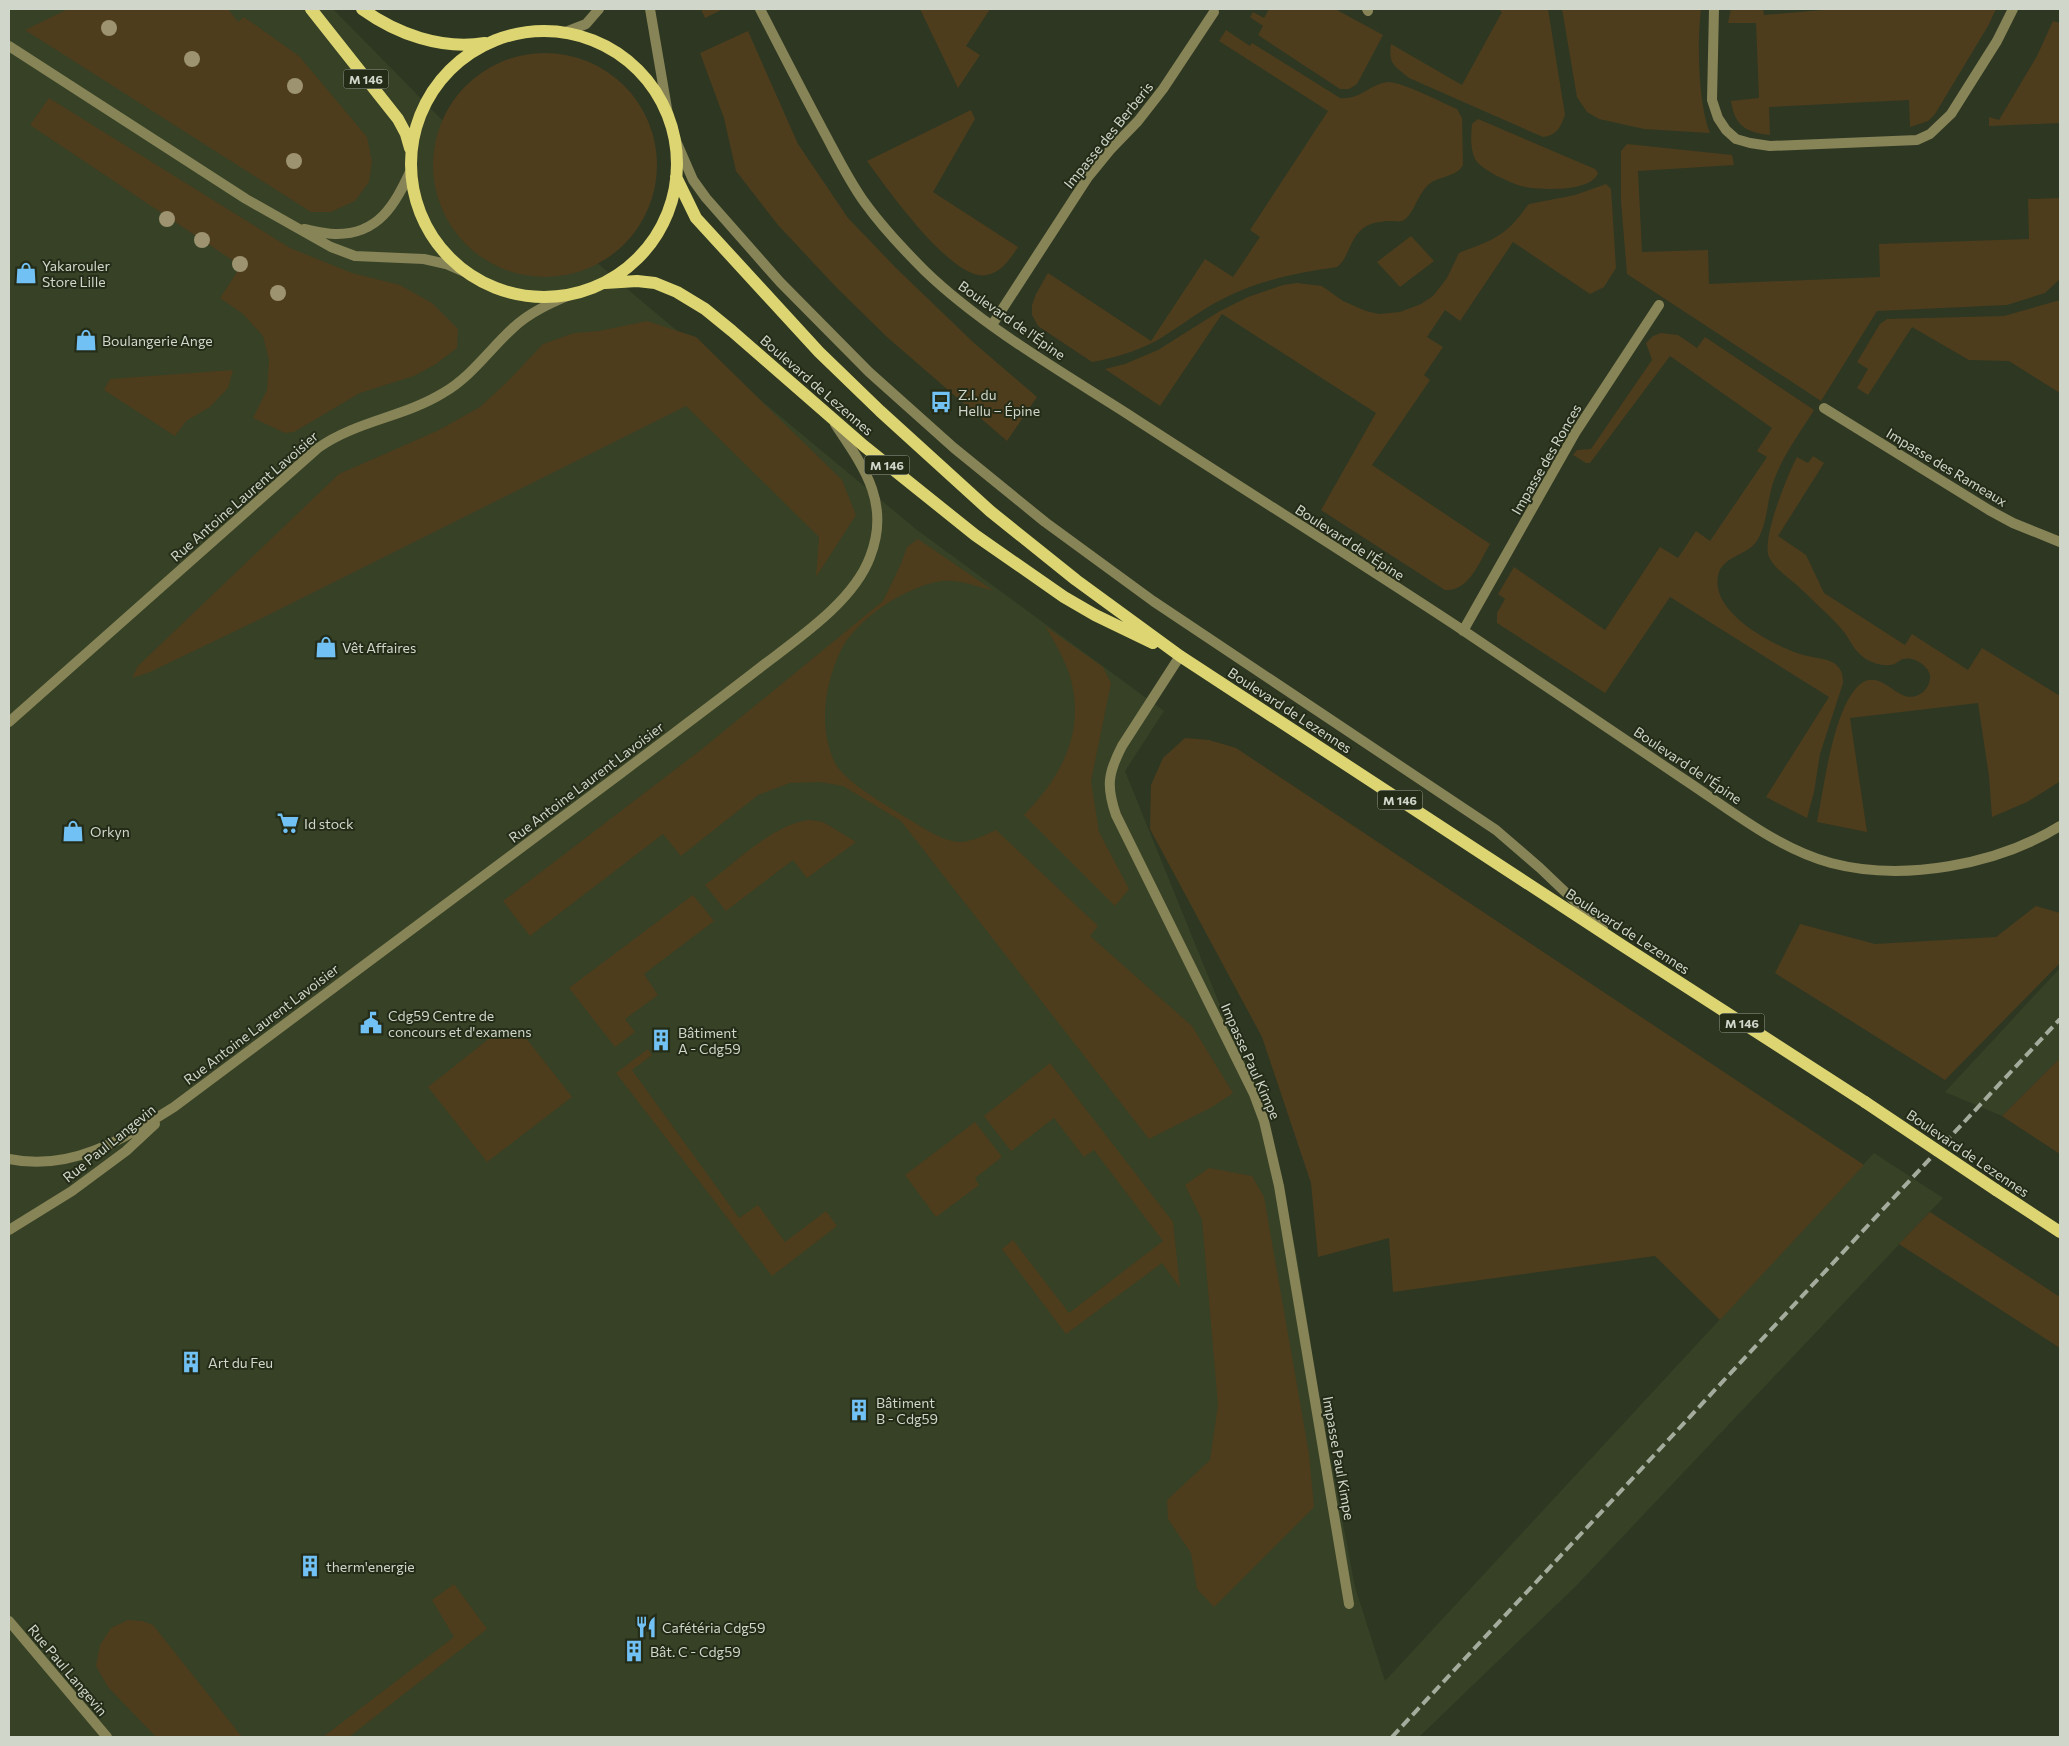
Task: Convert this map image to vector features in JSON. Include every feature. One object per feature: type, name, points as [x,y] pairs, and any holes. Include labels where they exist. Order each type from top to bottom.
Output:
[{"type":"main road","name":"M 146","points":[[310,9],[398,119],[406,134],[411,154]]},
{"type":"main road","points":[[362,9],[395,29],[430,40],[471,46],[520,34],[549,32],[577,36],[597,43],[628,62],[648,82],[669,120],[673,134],[676,177],[671,199],[664,220],[648,246],[627,268],[601,284],[572,294],[541,297],[510,293],[469,274],[445,253],[428,228],[416,200],[411,170],[411,154],[417,126],[428,99],[436,87],[461,61],[492,42]]},
{"type":"main road","name":"Boulevard de Lezennes","points":[[676,177],[696,218],[819,352],[880,411],[990,511],[1076,580],[1180,656],[1865,1102],[2060,1232]]},
{"type":"main road","name":"Boulevard de Lezennes","points":[[601,284],[638,281],[655,283],[677,292],[705,309],[828,413],[864,446],[982,541],[1095,615],[1180,656]]},
{"type":"street","points":[[563,33],[586,24],[600,9]]},
{"type":"street","points":[[650,9],[669,120]]},
{"type":"street","name":"Boulevard de l'Épine","points":[[760,9],[847,174],[865,204],[883,227],[927,272],[992,325],[1074,380],[1463,631],[1751,824],[1806,854],[1830,862],[1875,870],[1936,868],[1997,854],[2025,844],[2060,826]]},
{"type":"street","points":[[1714,9],[1712,100],[1718,118],[1726,130],[1736,139],[1770,146],[1917,140],[1930,134],[1951,114],[1997,41],[2013,9]]},
{"type":"street","name":"Impasse des Berberis","points":[[992,325],[1088,177],[1110,150],[1138,121],[1163,89],[1214,12]]},
{"type":"street","points":[[9,46],[246,199],[331,247],[355,256],[424,259],[446,264],[469,274]]},
{"type":"street","points":[[673,134],[685,164],[702,192],[780,282],[869,372],[954,448],[1012,496],[1153,601],[1496,830],[1540,868],[1620,944]]},
{"type":"street","points":[[297,228],[334,234],[355,233],[372,225],[389,211],[399,196],[411,170]]},
{"type":"street","name":"Rue Antoine Laurent Lavoisier","points":[[9,722],[318,448],[344,432],[420,405],[444,393],[475,369],[513,328],[527,317],[572,294]]},
{"type":"street","name":"Impasse des Ronces","points":[[1463,631],[1575,433],[1660,305]]},
{"type":"street","name":"Impasse des Rameaux","points":[[1824,408],[2013,524],[2060,542]]},
{"type":"street","name":"Rue Antoine Laurent Lavoisier","points":[[174,1107],[705,710],[820,621],[839,603],[870,560],[878,532],[877,507],[870,482],[828,413]]},
{"type":"street","name":"Impasse Paul Kimpe","points":[[1180,656],[1148,703],[1114,762],[1109,778],[1111,801],[1116,815],[1240,1063],[1264,1121],[1279,1186],[1350,1604]]},
{"type":"street","name":"Rue Paul Langevin","points":[[9,1159],[26,1162],[58,1160],[95,1150],[120,1140],[174,1107]]},
{"type":"street","name":"Rue Paul Langevin","points":[[9,1230],[72,1191],[126,1151],[174,1107]]},
{"type":"street","name":"Rue Paul Langevin","points":[[9,1621],[107,1737]]},
{"type":"shaded area","points":[[9,9],[333,9],[503,182],[639,299],[917,530],[1164,711],[1125,771],[1217,998],[1266,1110],[1297,1256],[1319,1397],[1355,1587],[1385,1681],[1874,1153],[1943,1198],[1576,1586],[1419,1737],[9,1737]]},
{"type":"shaded area","points":[[68,9],[228,9],[238,22],[244,17],[299,56],[367,137],[372,162],[369,182],[355,201],[331,212],[311,212],[25,30]]},
{"type":"shaded area","points":[[701,9],[723,9],[705,18]]},
{"type":"shaded area","points":[[920,9],[990,9],[966,46],[980,55],[958,88]]},
{"type":"shaded area","points":[[1269,9],[1335,9],[1383,35],[1357,84],[1349,89],[1340,89],[1258,35],[1263,26],[1250,17],[1253,12],[1264,18]]},
{"type":"shaded area","points":[[1498,9],[1548,9],[1565,115],[1560,127],[1551,135],[1543,137],[1409,78],[1396,68],[1392,61],[1391,44],[1462,85],[1502,12]]},
{"type":"shaded area","points":[[1562,9],[1701,9],[1699,38],[1701,89],[1710,133],[1644,129],[1599,119],[1587,112],[1577,97]]},
{"type":"shaded area","points":[[1731,9],[1763,9],[1764,15],[1837,9],[1996,9],[1988,26],[1935,114],[1928,121],[1910,127],[1909,100],[1769,107],[1770,135],[1748,130],[1739,122],[1733,110],[1731,101],[1759,98],[1756,23],[1728,23]]},
{"type":"shaded area","points":[[2053,21],[2060,23],[2060,123],[1989,126],[1989,117],[1999,120],[2037,56]]},
{"type":"shaded area","points":[[1226,30],[1250,46],[1252,43],[1340,98],[1353,97],[1375,86],[1393,82],[1457,109],[1462,118],[1463,165],[1456,172],[1428,185],[1406,219],[1375,223],[1362,229],[1354,238],[1344,259],[1337,267],[1304,272],[1258,284],[1213,304],[1154,342],[1124,354],[1092,362],[1038,326],[1032,315],[1032,305],[1036,294],[1048,273],[1151,341],[1205,259],[1233,277],[1260,237],[1250,230],[1328,111],[1219,41]]},
{"type":"shaded area","points":[[748,31],[798,144],[848,218],[897,269],[974,343],[1037,397],[1007,441],[887,337],[836,287],[778,225],[736,171],[724,118],[700,53]]},
{"type":"shaded area","points":[[534,53],[556,53],[588,61],[598,66],[616,78],[632,94],[649,122],[655,143],[657,165],[655,187],[649,208],[632,236],[616,252],[588,269],[556,277],[534,277],[502,269],[492,264],[474,252],[458,236],[441,208],[433,176],[433,154],[441,122],[446,112],[458,94],[474,78],[502,61]]},
{"type":"shaded area","points":[[49,98],[290,248],[352,273],[400,285],[432,303],[458,329],[457,348],[436,364],[414,376],[360,393],[294,432],[285,433],[253,418],[267,390],[269,360],[263,336],[243,314],[220,298],[241,266],[30,125]]},
{"type":"shaded area","points":[[971,110],[975,119],[933,192],[1018,247],[1001,268],[987,275],[973,273],[957,264],[939,249],[904,211],[867,161]]},
{"type":"shaded area","points":[[1478,119],[1595,169],[1598,173],[1585,184],[1575,187],[1551,189],[1521,186],[1503,179],[1478,163],[1473,155],[1472,124]]},
{"type":"shaded area","points":[[1627,144],[1732,155],[1734,165],[1638,171],[1642,252],[1708,250],[1709,284],[1880,277],[1879,244],[2029,239],[2028,199],[2060,198],[2060,279],[2045,293],[2007,305],[1877,311],[1821,401],[1627,274],[1621,201],[1621,151]]},
{"type":"shaded area","points":[[1606,184],[1611,189],[1616,268],[1604,287],[1590,294],[1513,242],[1460,321],[1445,310],[1427,337],[1443,347],[1424,375],[1430,380],[1372,465],[1490,544],[1467,581],[1453,589],[1445,590],[1321,510],[1376,413],[1222,314],[1160,406],[1105,369],[1125,364],[1158,350],[1220,311],[1248,297],[1283,285],[1297,283],[1322,286],[1343,301],[1366,311],[1379,314],[1400,312],[1421,304],[1433,296],[1447,278],[1459,253],[1497,236],[1511,226],[1529,204],[1575,195]]},
{"type":"shaded area","points":[[1411,236],[1434,261],[1400,287],[1377,262]]},
{"type":"shaded area","points":[[2060,300],[2060,393],[2009,361],[1969,360],[1912,327],[1868,395],[1857,388],[1868,369],[1857,362],[1880,324],[1887,319],[2004,316]]},
{"type":"shaded area","points":[[647,321],[696,337],[842,480],[856,515],[816,577],[819,537],[686,406],[254,622],[150,672],[132,678],[138,666],[339,474],[439,430],[480,407],[543,344],[574,333],[599,331]]},
{"type":"shaded area","points":[[1661,333],[1678,335],[1697,348],[1705,337],[1814,410],[1778,471],[1772,487],[1764,525],[1758,539],[1749,549],[1725,564],[1720,569],[1718,576],[1718,589],[1723,602],[1744,624],[1758,634],[1785,648],[1802,655],[1834,663],[1841,671],[1843,683],[1820,754],[1814,792],[1807,818],[1766,797],[1829,697],[1670,597],[1605,693],[1497,623],[1497,613],[1505,599],[1498,594],[1514,567],[1605,630],[1660,547],[1678,558],[1696,531],[1710,541],[1767,457],[1757,451],[1772,428],[1670,356],[1590,463],[1586,463],[1573,455],[1577,450],[1591,449],[1652,360],[1646,343],[1653,336]]},
{"type":"shaded area","points":[[233,370],[228,388],[210,407],[186,421],[175,436],[104,390],[110,379]]},
{"type":"shaded area","points":[[1813,456],[1824,463],[1778,536],[1806,555],[1824,593],[1905,645],[1912,634],[1968,670],[1982,648],[2060,696],[2059,782],[2027,802],[1992,817],[1989,776],[1978,703],[1850,718],[1867,832],[1817,822],[1826,770],[1836,731],[1849,698],[1858,686],[1865,681],[1877,680],[1910,697],[1919,695],[1926,689],[1930,675],[1923,665],[1915,660],[1907,658],[1893,664],[1882,665],[1865,658],[1857,651],[1837,623],[1779,570],[1769,557],[1769,536],[1772,522],[1788,477],[1797,457],[1808,463]]},
{"type":"shaded area","points":[[918,539],[994,591],[955,581],[928,584],[914,589],[884,605],[859,626],[848,638],[841,650],[835,663],[828,690],[825,719],[826,734],[834,761],[846,776],[866,792],[924,829],[945,839],[964,842],[996,830],[1098,926],[1090,936],[1192,1026],[1233,1093],[1212,1107],[1149,1139],[901,821],[843,786],[820,782],[790,783],[758,795],[681,856],[663,834],[530,936],[503,901],[702,749],[883,601],[907,547]]},
{"type":"shaded area","points":[[1045,626],[1103,667],[1111,683],[1091,781],[1099,832],[1129,889],[1115,906],[1024,815],[1057,773],[1065,758],[1074,725],[1075,708],[1069,672]]},
{"type":"shaded area","points":[[1185,738],[1209,740],[1236,748],[1864,1165],[1720,1320],[1655,1256],[1393,1292],[1389,1238],[1318,1257],[1311,1183],[1262,1037],[1150,829],[1151,785],[1163,758]]},
{"type":"shaded area","points":[[810,820],[823,822],[856,842],[807,878],[793,860],[726,911],[705,885],[769,836],[783,828]]},
{"type":"shaded area","points":[[693,895],[714,921],[644,974],[658,995],[625,1019],[635,1032],[615,1047],[569,988]]},
{"type":"shaded area","points":[[2036,906],[2060,913],[2060,963],[1945,1080],[1775,973],[1800,924],[1875,944],[1996,937]]},
{"type":"shaded area","points":[[2060,968],[2060,1058],[2002,1116],[1945,1092]]},
{"type":"shaded area","points":[[500,1030],[526,1038],[572,1097],[487,1162],[428,1087]]},
{"type":"shaded area","points":[[648,1049],[652,1055],[632,1070],[739,1218],[758,1205],[785,1242],[826,1211],[837,1226],[772,1276],[616,1073]]},
{"type":"shaded area","points":[[2060,1058],[2060,1154],[2002,1116]]},
{"type":"shaded area","points":[[1050,1063],[1173,1222],[1180,1288],[1162,1263],[1066,1334],[1002,1249],[1013,1240],[1069,1313],[1163,1241],[1094,1150],[1084,1157],[1054,1118],[1011,1151],[984,1116]]},
{"type":"shaded area","points":[[975,1122],[1002,1157],[975,1178],[979,1185],[936,1217],[905,1175]]},
{"type":"shaded area","points":[[1209,1168],[1252,1176],[1264,1197],[1309,1454],[1314,1507],[1214,1607],[1197,1589],[1191,1553],[1168,1519],[1167,1500],[1210,1460],[1218,1405],[1202,1220],[1185,1185]]},
{"type":"shaded area","points":[[1930,1212],[2060,1297],[2060,1348],[1899,1244]]},
{"type":"shaded area","points":[[454,1584],[487,1629],[349,1737],[323,1737],[454,1637],[432,1600]]},
{"type":"shaded area","points":[[128,1620],[142,1621],[153,1625],[242,1737],[156,1737],[108,1687],[96,1666],[100,1645],[111,1628]]},
{"type":"railway","points":[[1392,1737],[2060,1019]]},
{"type":"place","name":"Yakarouler Store Lille","points":[[26,273]]},
{"type":"place","name":"Boulangerie Ange","points":[[86,340]]},
{"type":"place","name":"Z.I. du Hellu – Épine","points":[[941,402]]},
{"type":"place","name":"Vêt Affaires","points":[[326,647]]},
{"type":"place","name":"Id stock","points":[[288,823]]},
{"type":"place","name":"Orkyn","points":[[73,831]]},
{"type":"place","name":"Cdg59 Centre de concours et d'examens","points":[[371,1023]]},
{"type":"place","name":"Bâtiment A - Cdg59","points":[[661,1040]]},
{"type":"place","name":"Art du Feu","points":[[191,1362]]},
{"type":"place","name":"Bâtiment B - Cdg59","points":[[859,1410]]},
{"type":"place","name":"therm'energie","points":[[310,1566]]},
{"type":"place","name":"Cafétéria Cdg59","points":[[646,1627]]},
{"type":"place","name":"Bât. C - Cdg59","points":[[634,1651]]}]
